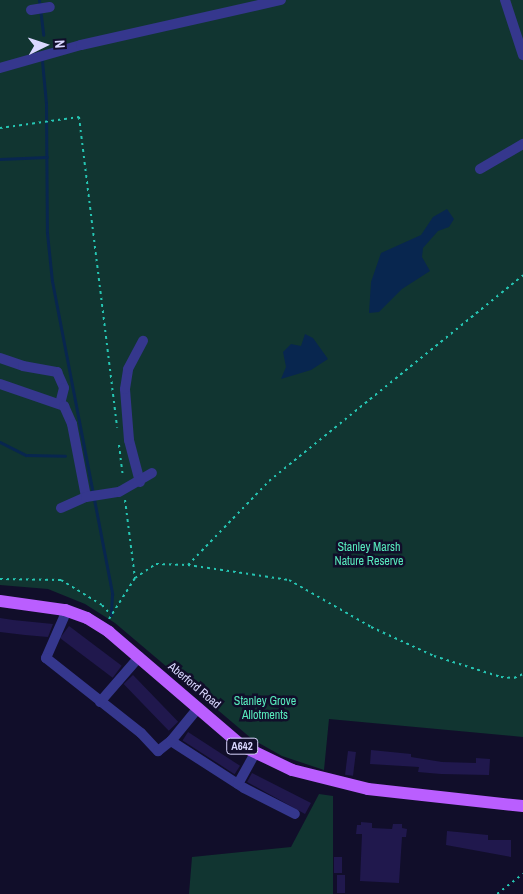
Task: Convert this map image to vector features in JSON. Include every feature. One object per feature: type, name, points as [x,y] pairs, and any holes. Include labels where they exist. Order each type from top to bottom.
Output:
[{"type":"main road","name":"Aberford Road","points":[[0,601],[64,610],[88,618],[139,657],[198,708],[255,753],[292,770],[368,789],[523,806]]},
{"type":"lane","points":[[0,68],[81,45],[281,0]]},
{"type":"lane","points":[[505,0],[523,55]]},
{"type":"lane","points":[[33,10],[48,8]]},
{"type":"lane","points":[[480,169],[523,144]]},
{"type":"lane","points":[[140,482],[134,467],[129,440],[125,389],[128,369],[143,341]]},
{"type":"lane","points":[[0,358],[23,366],[57,372],[64,388],[60,404]]},
{"type":"lane","points":[[0,384],[60,404],[68,412],[91,496]]},
{"type":"lane","points":[[61,508],[91,496],[124,490],[152,473]]},
{"type":"lane","points":[[64,617],[46,658],[141,733],[158,751],[171,740],[198,708]]},
{"type":"lane","points":[[100,702],[139,657]]},
{"type":"lane","points":[[171,740],[238,784],[296,814]]},
{"type":"lane","points":[[238,784],[255,753]]},
{"type":"path","points":[[0,128],[79,117],[117,431]]},
{"type":"path","points":[[188,565],[269,481],[523,275]]},
{"type":"path","points":[[118,441],[135,578]]},
{"type":"path","points":[[0,579],[61,580],[102,604],[111,615],[135,578],[156,564],[188,565],[290,580],[371,626],[434,656],[501,677],[514,678],[523,674]]},
{"type":"path","points":[[497,894],[523,874]]},
{"type":"green space","points":[[0,0],[523,0],[523,737],[329,719],[324,770],[282,756],[252,739],[115,623],[85,604],[48,589],[0,585]]},
{"type":"green space","points":[[319,794],[333,796],[333,894],[189,894],[192,857],[291,847]]},
{"type":"water","points":[[447,209],[454,219],[449,227],[438,231],[423,248],[422,257],[430,271],[402,289],[379,312],[369,313],[371,282],[381,253],[421,235],[433,217]]},
{"type":"water","points":[[305,334],[313,338],[328,359],[311,370],[281,379],[286,367],[283,352],[291,344],[301,346]]},
{"type":"building","points":[[0,618],[53,624],[48,637],[25,635],[0,632]]},
{"type":"building","points":[[69,626],[122,666],[113,678],[60,638]]},
{"type":"building","points":[[133,675],[178,722],[169,731],[124,684]]},
{"type":"building","points":[[188,732],[240,766],[235,774],[183,740]]},
{"type":"building","points":[[371,750],[411,754],[411,757],[442,762],[476,763],[476,758],[490,759],[489,775],[418,772],[419,767],[370,764]]},
{"type":"building","points":[[348,751],[356,752],[353,776],[345,775]]},
{"type":"building","points":[[252,773],[311,803],[305,814],[247,782]]},
{"type":"building","points":[[361,822],[372,823],[372,828],[392,829],[393,824],[402,824],[402,828],[407,829],[406,837],[402,837],[399,883],[360,881],[362,834],[356,834],[357,825],[361,825]]},
{"type":"building","points":[[447,831],[488,835],[488,840],[511,840],[511,857],[446,845]]},
{"type":"building","points":[[334,857],[342,857],[342,873],[334,873]]},
{"type":"building","points":[[337,875],[345,875],[345,893],[337,893]]},
{"type":"waterway","points":[[39,0],[43,35]]},
{"type":"waterway","points":[[42,61],[46,103],[47,233],[52,281],[112,594],[111,615]]},
{"type":"waterway","points":[[0,159],[47,157]]},
{"type":"waterway","points":[[0,442],[26,455],[65,456]]},
{"type":"park label","name":"Stanley Marsh Nature Reserve","points":[[369,555]]},
{"type":"park label","name":"Stanley Grove Allotments","points":[[265,709]]}]
